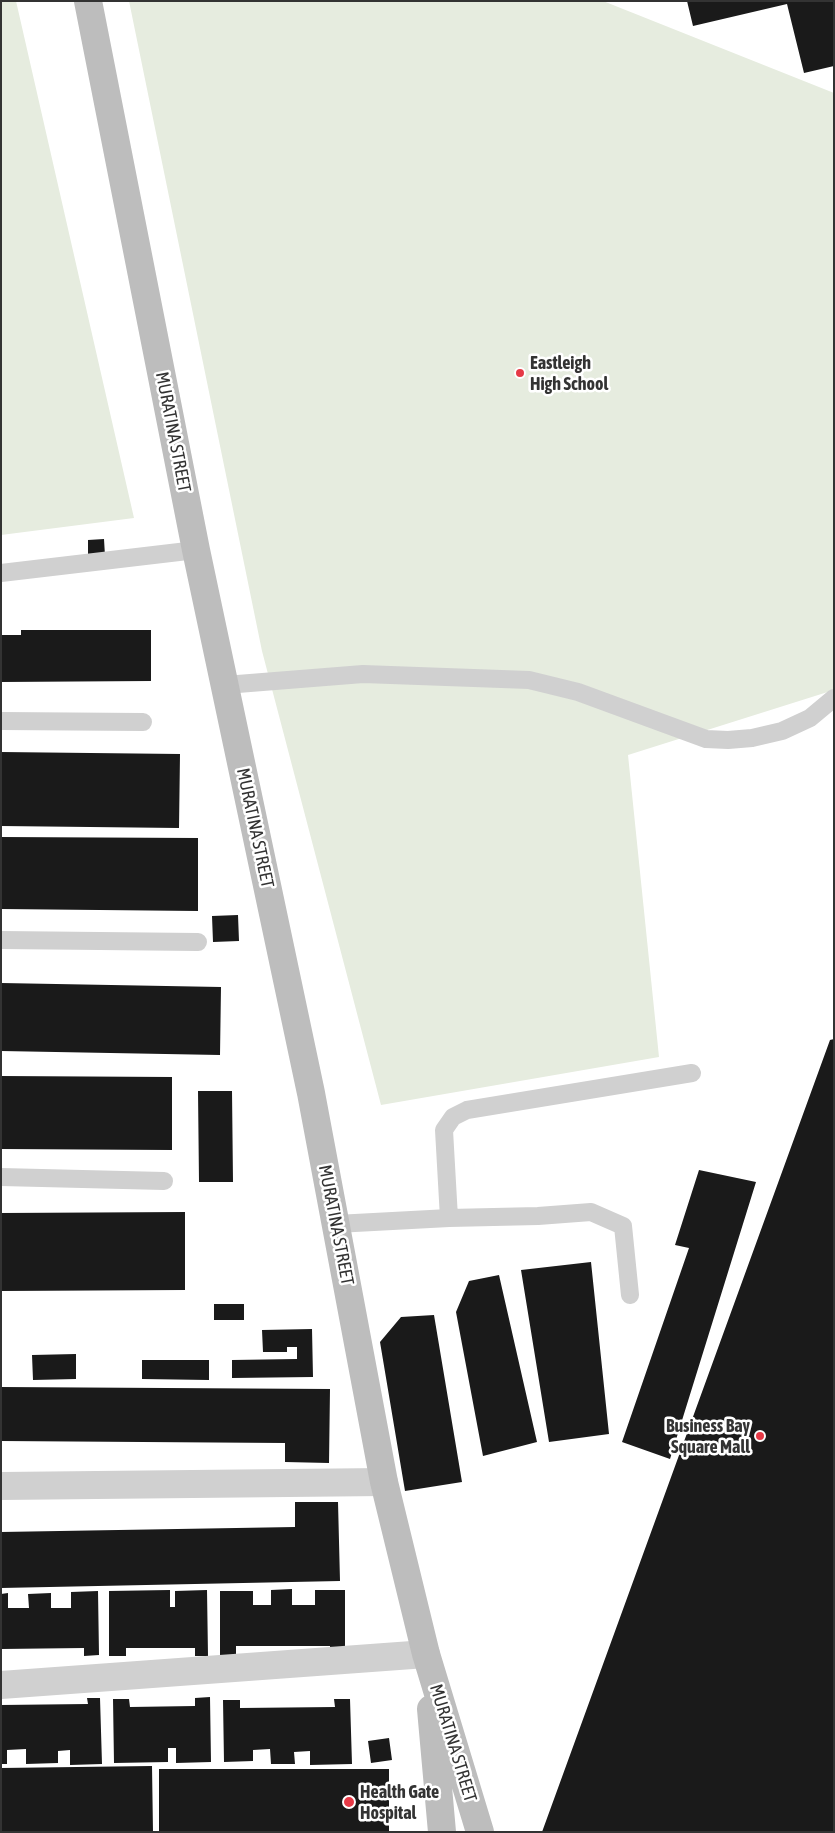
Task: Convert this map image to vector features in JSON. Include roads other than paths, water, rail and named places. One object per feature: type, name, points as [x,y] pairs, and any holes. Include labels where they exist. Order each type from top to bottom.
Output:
[{"type":"main road","name":"MURATINA STREET","points":[[88,1],[196,550],[312,1093],[384,1482],[426,1654],[480,1832]]},
{"type":"main road","name":"MURATINA STREET","points":[[426,1654],[440,1829]]},
{"type":"street","points":[[1,1486],[384,1482]]},
{"type":"street","points":[[1,1685],[426,1654]]},
{"type":"lane","points":[[1,572],[196,550]]},
{"type":"lane","points":[[225,685],[363,674],[528,680],[578,692],[706,739],[728,740],[752,738],[782,731],[810,718],[834,698]]},
{"type":"lane","points":[[1,721],[143,722]]},
{"type":"lane","points":[[1,940],[198,942]]},
{"type":"lane","points":[[449,1218],[444,1130],[453,1117],[467,1110],[692,1073]]},
{"type":"lane","points":[[1,1177],[164,1181]]},
{"type":"lane","points":[[336,1224],[449,1218],[538,1216],[591,1212],[624,1226],[630,1295]]},
{"type":"place","name":"Eastleigh High School","points":[[520,373]]},
{"type":"place","name":"Business Bay Square Mall","points":[[760,1436]]},
{"type":"place","name":"Health Gate Hospital","points":[[349,1802]]}]
